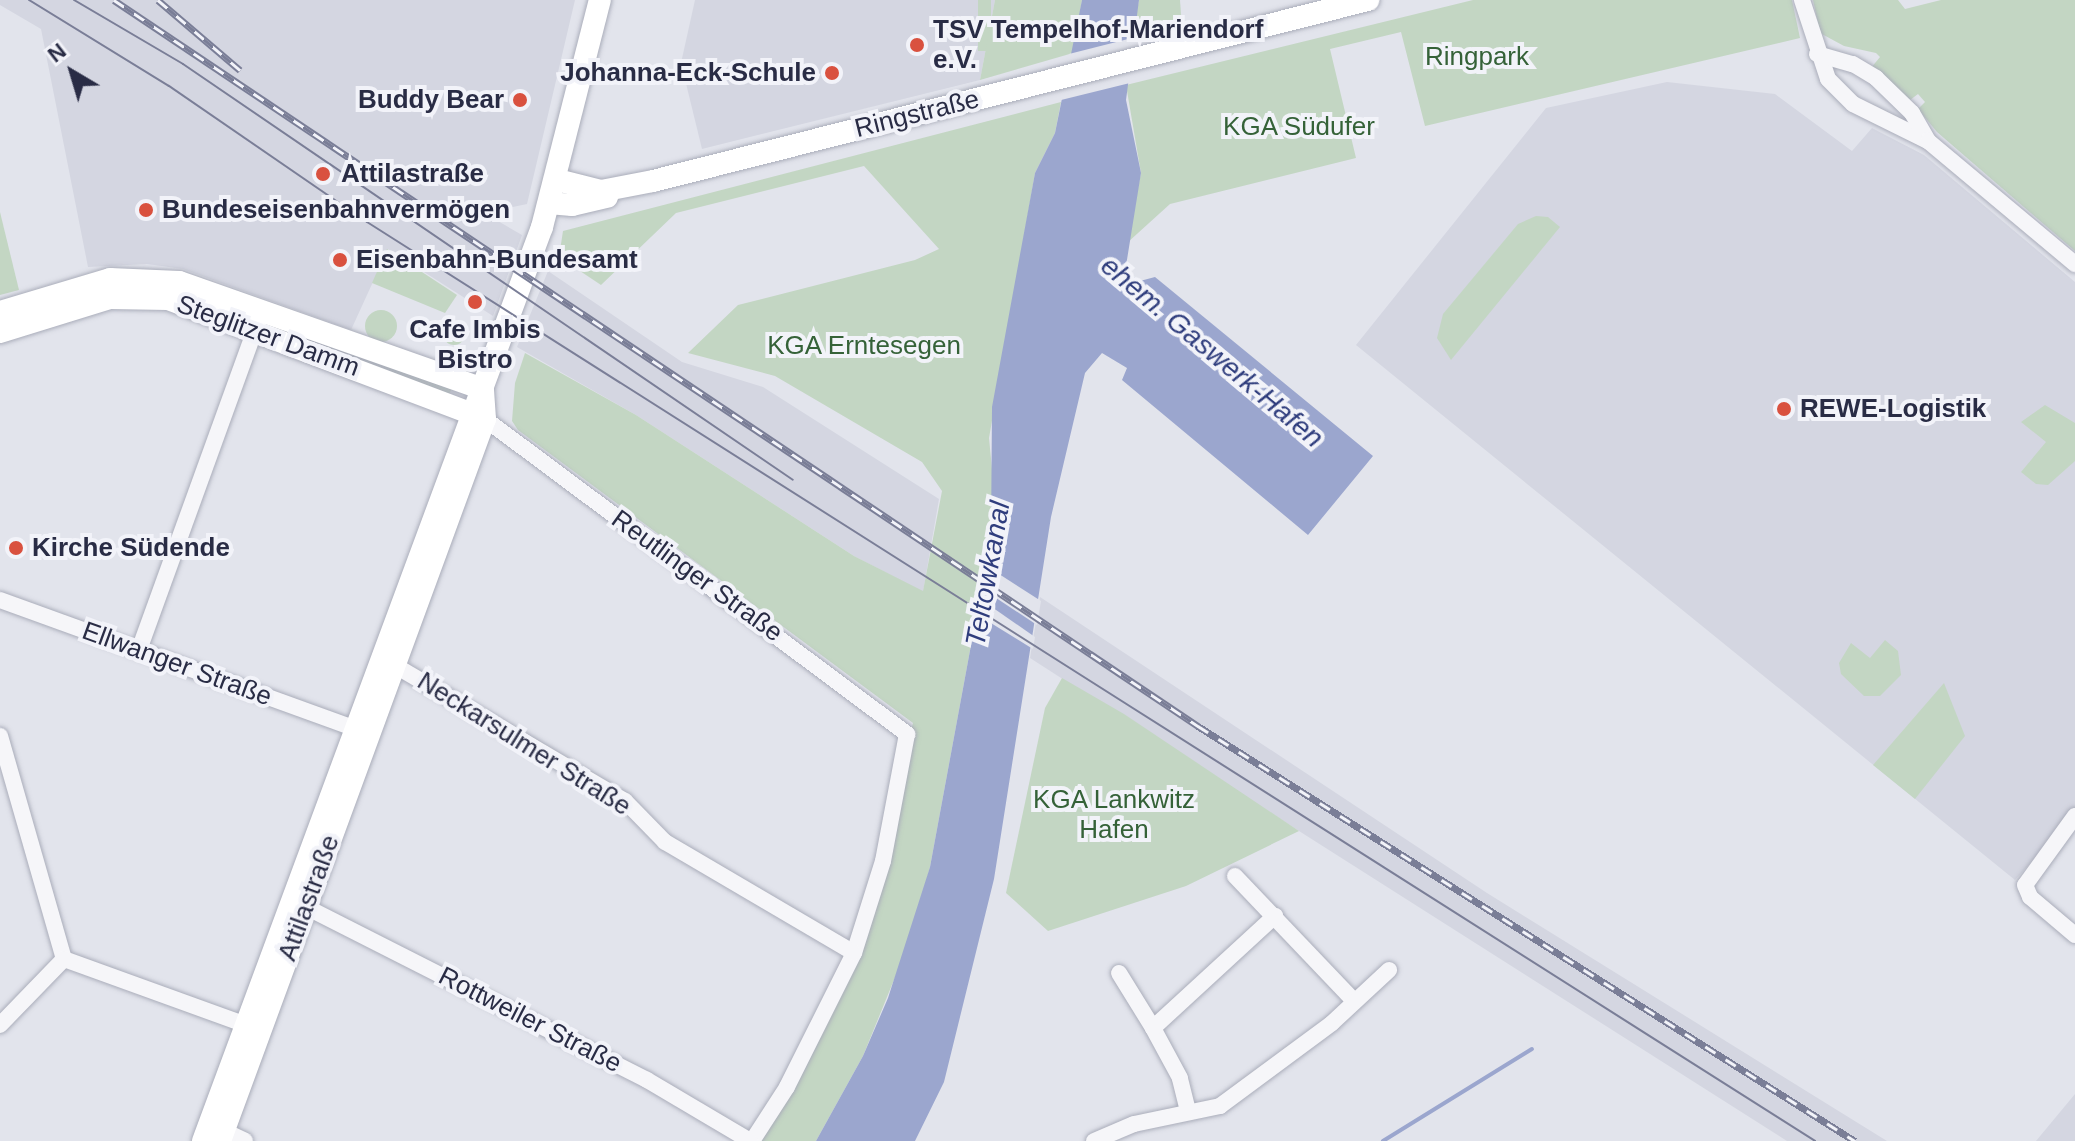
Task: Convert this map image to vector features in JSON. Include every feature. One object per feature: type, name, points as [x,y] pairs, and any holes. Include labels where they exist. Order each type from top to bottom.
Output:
[{"type":"main road","name":"Attilastraße","points":[[214,1134],[477,415],[483,389],[557,180],[600,0]]},
{"type":"main road","name":"Ringstraße","points":[[549,203],[572,205],[653,181],[1368,0]]},
{"type":"main road","name":"Ringstraße","points":[[557,180],[601,191],[653,181]]},
{"type":"main road","name":"Steglitzer Damm","points":[[0,312],[93,283],[136,277],[179,282],[477,415]]},
{"type":"main road","name":"Steglitzer Damm","points":[[0,332],[95,301],[146,296],[259,320],[483,389]]},
{"type":"main road","name":"Attilastraße","points":[[214,1134],[246,1025],[298,904],[354,728],[386,662]]},
{"type":"street","points":[[1802,0],[1817,54],[1828,79],[1853,104],[1890,127],[1928,141],[2075,264]]},
{"type":"street","points":[[1817,54],[1853,64],[1876,78],[1912,113],[1928,141]]},
{"type":"street","points":[[139,650],[259,320]]},
{"type":"street","name":"Reutlinger Straße","points":[[477,415],[907,734],[883,861],[854,953]]},
{"type":"street","name":"Ellwanger Straße","points":[[0,600],[354,728]]},
{"type":"street","name":"Neckarsulmer Straße","points":[[386,662],[625,801],[665,842],[854,953]]},
{"type":"street","points":[[0,736],[64,959]]},
{"type":"street","points":[[0,804],[18,799]]},
{"type":"street","points":[[2075,816],[2025,885],[2030,897],[2075,935]]},
{"type":"street","points":[[1235,876],[1354,1001]]},
{"type":"street","name":"Rottweiler Straße","points":[[298,904],[651,1082],[751,1141]]},
{"type":"street","points":[[1153,1028],[1275,916]]},
{"type":"street","points":[[751,1141],[782,1097],[854,953]]},
{"type":"street","points":[[0,1025],[64,959]]},
{"type":"street","points":[[64,959],[246,1025]]},
{"type":"street","points":[[1094,1141],[1188,1111],[1220,1106],[1332,1023],[1389,970]]},
{"type":"street","points":[[1119,973],[1180,1078],[1188,1111]]},
{"type":"street","points":[[214,1134],[245,1141]]},
{"type":"shaded area","points":[[0,0],[575,0],[527,204],[484,213],[522,235],[493,316],[388,249],[351,330],[183,269],[147,264],[88,267],[41,29],[0,5]]},
{"type":"shaded area","name":"Johanna-Eck-Schule","points":[[695,0],[995,0],[980,80],[702,149],[681,63]]},
{"type":"shaded area","points":[[1667,82],[1775,94],[1852,151],[1872,128],[1924,155],[2075,282],[2075,814],[2015,880],[1356,345],[1546,108]]},
{"type":"shaded area","points":[[548,271],[682,362],[763,387],[939,499],[923,592],[854,556],[636,415],[517,347]]},
{"type":"shaded area","points":[[1040,597],[1487,893],[1887,1141],[1787,1141],[1299,831],[1030,658]]},
{"type":"shaded area","points":[[2075,1094],[2075,1141],[2036,1141]]},
{"type":"green space","points":[[978,0],[991,0],[991,51],[978,51]]},
{"type":"green space","points":[[995,0],[1082,0],[1073,53],[980,80]]},
{"type":"green space","points":[[1139,0],[1180,0],[1182,29],[1132,38]]},
{"type":"green space","points":[[1473,0],[1792,0],[1800,38],[1425,126],[1401,32],[1330,49],[1356,158],[1170,204],[1127,243],[1141,173],[1126,85]]},
{"type":"green space","points":[[1813,0],[1898,0],[1905,9],[1941,0],[2075,0],[2075,251],[1937,132],[1918,109],[1925,102],[1918,94],[1910,100],[1871,68],[1880,57],[1876,53],[1844,46],[1820,33]]},
{"type":"green space","name":"KGA Erntesegen","points":[[1061,102],[1055,133],[1035,173],[989,438],[995,500],[991,537],[930,867],[911,938],[863,1056],[816,1141],[759,1141],[847,975],[913,723],[518,430],[512,421],[515,383],[525,353],[636,415],[854,556],[923,591],[942,491],[922,462],[775,376],[688,353],[738,305],[915,260],[939,249],[864,166],[676,213],[601,285],[559,257],[563,231]]},
{"type":"green space","points":[[0,212],[19,290],[0,295]]},
{"type":"green space","points":[[1536,216],[1548,217],[1560,227],[1451,360],[1437,338],[1443,314],[1518,224]]},
{"type":"green space","points":[[387,249],[457,295],[445,313],[372,283]]},
{"type":"green space","points":[[381,310],[392,315],[397,326],[392,337],[381,342],[370,337],[365,326],[370,315]]},
{"type":"green space","points":[[269,321],[452,388],[449,395],[267,326]]},
{"type":"green space","points":[[454,323],[462,326],[465,334],[462,342],[454,345],[446,342],[443,334],[446,326]]},
{"type":"green space","points":[[2045,405],[2075,423],[2075,461],[2048,485],[2036,484],[2021,472],[2046,442],[2021,422]]},
{"type":"green space","points":[[1885,640],[1898,651],[1901,675],[1880,696],[1864,696],[1841,674],[1839,663],[1851,643],[1870,658]]},
{"type":"green space","name":"KGA Lankwitz Hafen","points":[[1062,678],[1124,714],[1299,831],[1186,886],[1048,931],[1006,893],[1045,708]]},
{"type":"green space","points":[[1944,683],[1965,736],[1915,799],[1873,765]]},
{"type":"water","points":[[1082,0],[1139,0],[1126,100],[1141,173],[1125,272],[1140,281],[1155,277],[1373,456],[1308,535],[1122,380],[1127,368],[1102,353],[1085,373],[1051,517],[994,879],[944,1082],[915,1141],[816,1141],[863,1056],[888,998],[930,867],[991,537],[992,407],[1035,173],[1055,133]]},
{"type":"pier","points":[[1136,37],[1130,83],[1057,101],[1069,54]]},
{"type":"pier","points":[[982,563],[1041,601],[1037,625],[978,586]]},
{"type":"pier","points":[[976,596],[1035,637],[1033,649],[973,612]]},
{"type":"waterway","points":[[1383,1141],[1532,1049]]},
{"type":"tram line","points":[[29,0],[169,86],[367,222],[1815,1141]]},
{"type":"tram line","points":[[74,0],[183,64],[793,480]]},
{"type":"railway","points":[[114,0],[1198,726],[1855,1141]]},
{"type":"railway","points":[[158,0],[240,70]]},
{"type":"place","name":"TSV Tempelhof-Mariendorf e.V.","points":[[917,45]]},
{"type":"place","name":"Johanna-Eck-Schule","points":[[832,73]]},
{"type":"place","name":"Buddy Bear","points":[[520,100]]},
{"type":"place","name":"Attilastraße","points":[[323,174]]},
{"type":"place","name":"Bundeseisenbahnvermögen","points":[[146,210]]},
{"type":"place","name":"Eisenbahn-Bundesamt","points":[[340,260]]},
{"type":"place","name":"Cafe Imbis Bistro","points":[[475,302]]},
{"type":"place","name":"REWE-Logistik","points":[[1784,409]]},
{"type":"place","name":"Kirche Südende","points":[[16,548]]},
{"type":"park label","name":"Ringpark","points":[[1477,57]]},
{"type":"park label","name":"KGA Südufer","points":[[1299,127]]},
{"type":"water label","name":"ehem. Gaswerk-Hafen","points":[[1212,352]]},
{"type":"water label","name":"Teltowkanal","points":[[988,574]]}]
